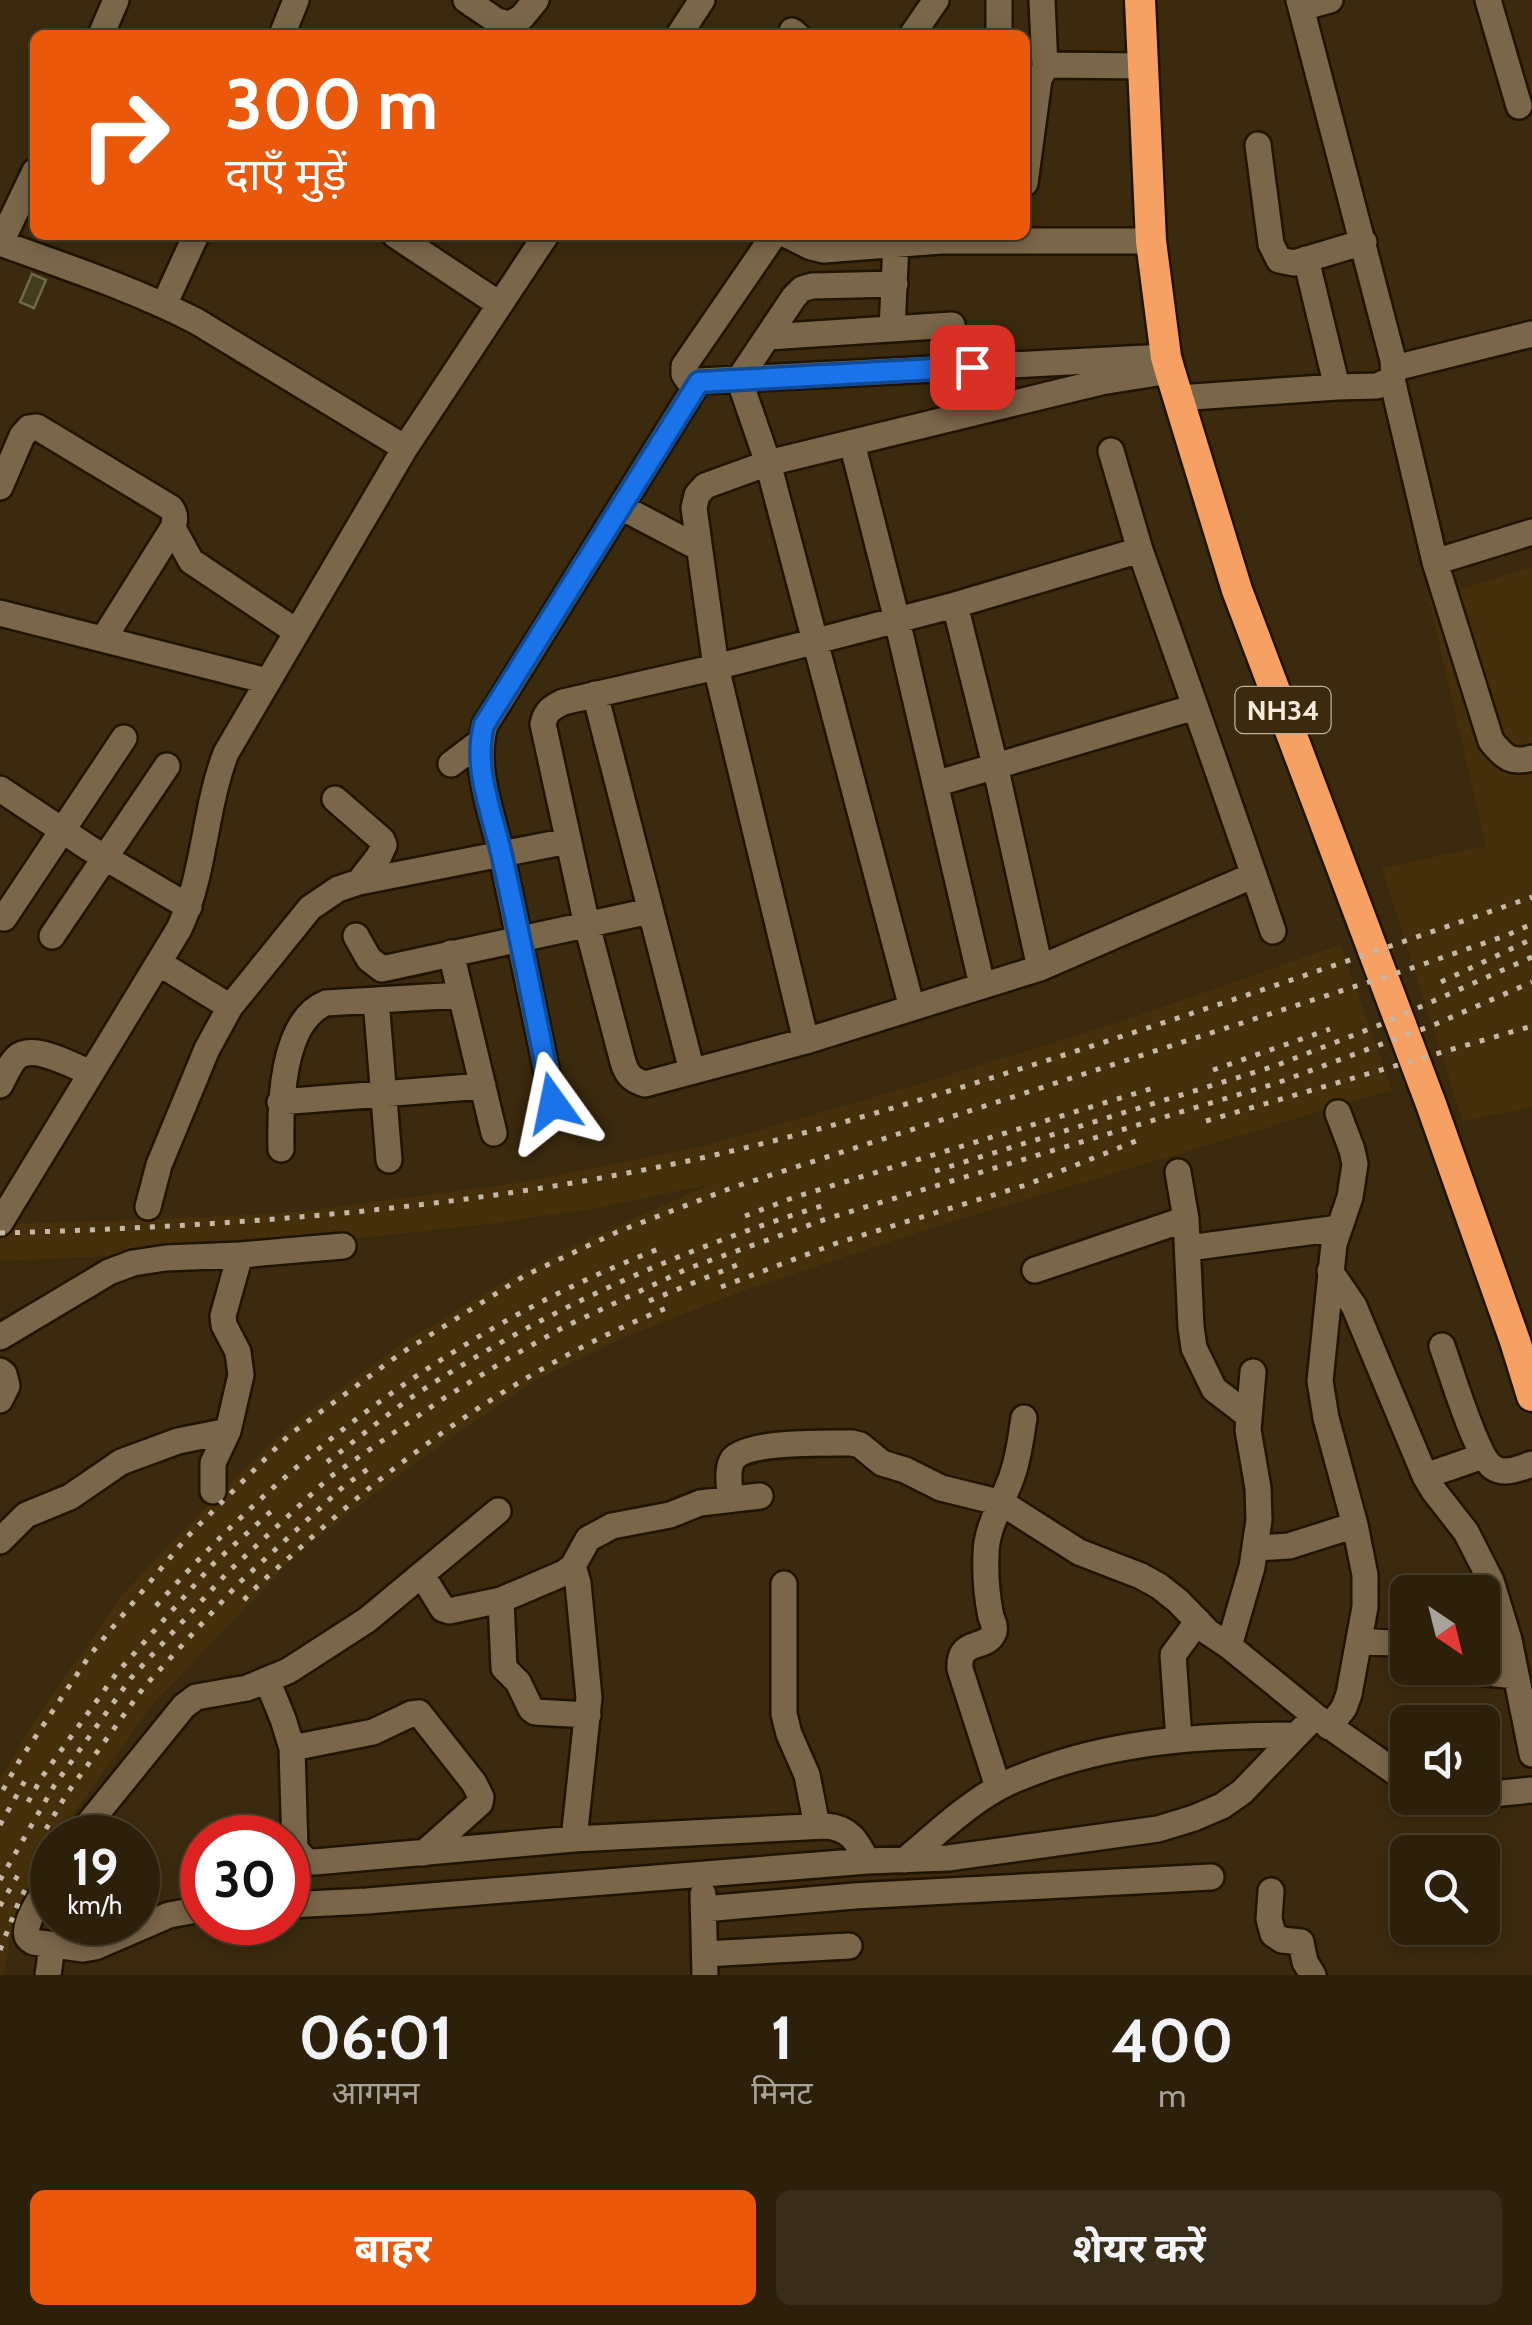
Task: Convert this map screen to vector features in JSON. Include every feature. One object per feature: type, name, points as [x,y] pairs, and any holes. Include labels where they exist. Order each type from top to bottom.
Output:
[{"type":"highway","name":"NH34","points":[[1140,0],[1151,240],[1171,375],[1237,590],[1431,1104],[1532,1396]]},
{"type":"street","points":[[102,30],[116,0]]},
{"type":"street","points":[[284,30],[296,0]]},
{"type":"street","points":[[466,0],[497,21],[510,24],[536,0]]},
{"type":"street","points":[[682,30],[702,0]]},
{"type":"street","points":[[915,30],[936,0]]},
{"type":"street","points":[[999,0],[999,30]]},
{"type":"street","points":[[1042,0],[1045,68]]},
{"type":"street","points":[[1330,0],[1301,4],[1364,242],[1434,562],[1490,741],[1506,757],[1518,762],[1532,758]]},
{"type":"street","points":[[1488,0],[1521,88]]},
{"type":"street","points":[[1030,143],[1038,79],[1045,68],[1144,66]]},
{"type":"street","points":[[1258,145],[1271,244],[1280,260],[1306,260],[1364,242]]},
{"type":"street","points":[[30,181],[0,243],[128,288],[196,321],[405,448]]},
{"type":"street","points":[[164,305],[194,240]]},
{"type":"street","points":[[402,240],[498,304]]},
{"type":"street","points":[[0,1223],[160,963],[189,907],[216,780],[226,754],[405,448],[543,240]]},
{"type":"street","points":[[771,240],[684,366],[688,380],[1171,375],[1338,387],[1377,386],[1393,373],[1532,334]]},
{"type":"street","points":[[815,241],[834,250],[941,241],[1151,240]]},
{"type":"street","points":[[892,330],[896,244]]},
{"type":"street","points":[[1306,260],[1338,387]]},
{"type":"street","points":[[739,379],[802,289],[895,284]]},
{"type":"street","points":[[768,338],[952,326]]},
{"type":"street","points":[[806,1041],[716,667],[694,508],[697,495],[705,486],[768,463],[1100,382],[1171,375]]},
{"type":"street","points":[[739,379],[768,463],[912,1008]]},
{"type":"street","points":[[553,1103],[480,764],[480,742],[484,725],[699,382]]},
{"type":"street","points":[[0,487],[22,436],[37,426],[170,508],[176,519],[174,528],[104,638]]},
{"type":"street","points":[[852,443],[982,985]]},
{"type":"street","points":[[1111,451],[1140,550],[1272,931]]},
{"type":"street","points":[[621,506],[700,548]]},
{"type":"street","points":[[174,528],[191,560],[296,632]]},
{"type":"street","points":[[1434,562],[1532,532]]},
{"type":"street","points":[[1140,550],[955,605],[562,702],[545,714],[542,724],[568,841],[627,1074],[646,1084],[806,1041],[1040,968],[1254,875]]},
{"type":"street","points":[[955,605],[996,765],[1040,968]]},
{"type":"street","points":[[0,612],[268,681]]},
{"type":"street","points":[[506,692],[545,714]]},
{"type":"street","points":[[595,694],[692,1071]]},
{"type":"street","points":[[935,784],[1195,707]]},
{"type":"street","points":[[4,918],[124,738]]},
{"type":"street","points":[[451,764],[480,742]]},
{"type":"street","points":[[52,936],[168,766]]},
{"type":"street","points":[[0,789],[189,907]]},
{"type":"street","points":[[335,799],[384,845],[359,882]]},
{"type":"street","points":[[148,1207],[166,1148],[207,1049],[230,1007],[310,908],[324,897],[359,882],[568,841]]},
{"type":"street","points":[[356,936],[370,959],[382,969],[650,911]]},
{"type":"street","points":[[451,953],[494,1134]]},
{"type":"street","points":[[160,963],[230,1007]]},
{"type":"street","points":[[280,1149],[280,1102],[298,1028],[308,1013],[326,1003],[461,995]]},
{"type":"street","points":[[376,1000],[389,1160]]},
{"type":"street","points":[[0,1085],[13,1061],[26,1052],[37,1051],[91,1073]]},
{"type":"street","points":[[280,1102],[482,1086]]},
{"type":"street","points":[[310,1903],[948,1858],[1138,1832],[1194,1818],[1242,1792],[1295,1735],[1344,1708],[1359,1640],[1366,1590],[1363,1556],[1326,1418],[1320,1381],[1330,1270],[1355,1164],[1338,1113]]},
{"type":"street","points":[[1178,1172],[1186,1219],[1194,1348],[1214,1389],[1249,1416]]},
{"type":"street","points":[[1035,1270],[1186,1219]]},
{"type":"street","points":[[1188,1248],[1339,1228]]},
{"type":"street","points":[[0,1336],[123,1266],[166,1258],[343,1246]]},
{"type":"street","points":[[213,1491],[213,1463],[228,1430],[241,1374],[241,1362],[222,1316],[240,1255]]},
{"type":"street","points":[[1330,1270],[1354,1306],[1425,1476],[1466,1532],[1491,1582],[1532,1754]]},
{"type":"street","points":[[1442,1346],[1490,1466],[1508,1472],[1532,1464]]},
{"type":"street","points":[[0,1371],[7,1386],[0,1400]]},
{"type":"street","points":[[1229,1646],[1256,1548],[1260,1505],[1248,1430],[1253,1372]]},
{"type":"street","points":[[998,1788],[960,1660],[966,1649],[993,1635],[986,1546],[1014,1471],[1024,1418]]},
{"type":"street","points":[[0,1541],[26,1515],[70,1497],[121,1462],[178,1441],[228,1430]]},
{"type":"street","points":[[730,1499],[730,1466],[740,1453],[750,1449],[852,1443],[882,1463],[941,1488],[1002,1503],[1079,1552],[1159,1586],[1322,1722],[1390,1769]]},
{"type":"street","points":[[1425,1476],[1483,1456]]},
{"type":"street","points":[[422,1575],[439,1605],[448,1611],[501,1600],[564,1573],[573,1566],[583,1546],[602,1529],[678,1513],[700,1503],[760,1496]]},
{"type":"street","points":[[96,1815],[184,1706],[196,1698],[246,1688],[288,1671],[367,1620],[498,1511]]},
{"type":"street","points":[[1256,1548],[1289,1546],[1355,1525]]},
{"type":"street","points":[[573,1566],[588,1688],[574,1840]]},
{"type":"street","points":[[784,1584],[784,1714],[807,1775],[816,1826]]},
{"type":"street","points":[[501,1600],[504,1668],[518,1682],[531,1708],[535,1712],[588,1714]]},
{"type":"street","points":[[1180,1740],[1172,1655],[1198,1621]]},
{"type":"street","points":[[1359,1640],[1390,1643]]},
{"type":"street","points":[[1500,1674],[1516,1676]]},
{"type":"street","points":[[267,1680],[292,1748],[295,1849],[306,1860],[816,1826],[839,1827],[849,1832],[866,1861]]},
{"type":"street","points":[[292,1748],[373,1732],[419,1714],[481,1797],[480,1803],[424,1853]]},
{"type":"street","points":[[906,1860],[967,1808],[998,1788],[1075,1758],[1138,1744],[1222,1735],[1295,1735]]},
{"type":"street","points":[[1500,1793],[1532,1790]]},
{"type":"street","points":[[310,1883],[316,1862]]},
{"type":"street","points":[[703,1874],[705,1965],[850,1946]]},
{"type":"street","points":[[704,1908],[1210,1877]]},
{"type":"street","points":[[1271,1891],[1269,1919],[1274,1934],[1282,1940],[1301,1942],[1305,1962],[1313,1975]]},
{"type":"street","points":[[47,1945],[95,1947],[180,1914]]},
{"type":"street","points":[[48,1975],[52,1946]]},
{"type":"shaded area","points":[[1532,567],[1532,1107],[1463,1121],[1382,868],[1486,846],[1429,599]]},
{"type":"shaded area","points":[[1340,945],[1392,1090],[931,1228],[748,1289],[625,1337],[536,1380],[416,1462],[299,1552],[152,1705],[73,1815],[30,1815],[30,1898],[10,1938],[0,1975],[0,1780],[37,1717],[124,1593],[223,1489],[295,1422],[403,1343],[511,1278],[711,1184],[596,1208],[488,1224],[262,1249],[0,1261],[0,1224],[291,1213],[517,1183],[708,1145],[1123,1021]]},
{"type":"building","points":[[32,274],[46,280],[34,308],[20,302]]},
{"type":"railway","points":[[0,1233],[241,1222],[400,1207],[559,1185],[688,1161],[835,1124],[981,1081],[1532,897]]},
{"type":"railway","points":[[3,1790],[90,1655],[187,1537],[289,1435],[400,1354],[524,1276],[617,1232],[734,1187],[1412,968],[1532,924]]},
{"type":"railway","points":[[1441,982],[1532,939]]},
{"type":"railway","points":[[935,1171],[1275,1066],[1382,1024],[1532,957]]},
{"type":"railway","points":[[0,1880],[54,1786],[131,1678],[227,1573],[330,1477],[509,1358],[562,1328],[689,1268],[829,1218],[1277,1083],[1436,1024],[1532,982]]},
{"type":"railway","points":[[1206,1121],[1532,1026]]},
{"type":"railway","points":[[1213,1070],[1330,1029]]},
{"type":"railway","points":[[745,1216],[795,1197],[1160,1086]]},
{"type":"railway","points":[[721,1287],[837,1243],[1026,1185],[1136,1141]]},
{"type":"railway","points":[[327,1462],[424,1389],[520,1332],[669,1261],[825,1205]]},
{"type":"railway","points":[[156,1606],[265,1495],[387,1397],[519,1314],[661,1248]]},
{"type":"railway","points":[[649,1301],[737,1265]]},
{"type":"railway","points":[[244,1600],[342,1511],[476,1410],[573,1352],[674,1305]]},
{"type":"railway","points":[[54,1815],[144,1687],[239,1583],[344,1486],[375,1464]]},
{"type":"railway","points":[[28,1802],[116,1674],[214,1563],[278,1505]]},
{"type":"railway","points":[[0,1825],[27,1777]]},
{"type":"railway","points":[[0,1906],[22,1868]]},
{"type":"railway","points":[[0,1950],[30,1881]]},
{"type":"route","points":[[553,1103],[480,764],[484,725],[699,382],[972,367]]}]
